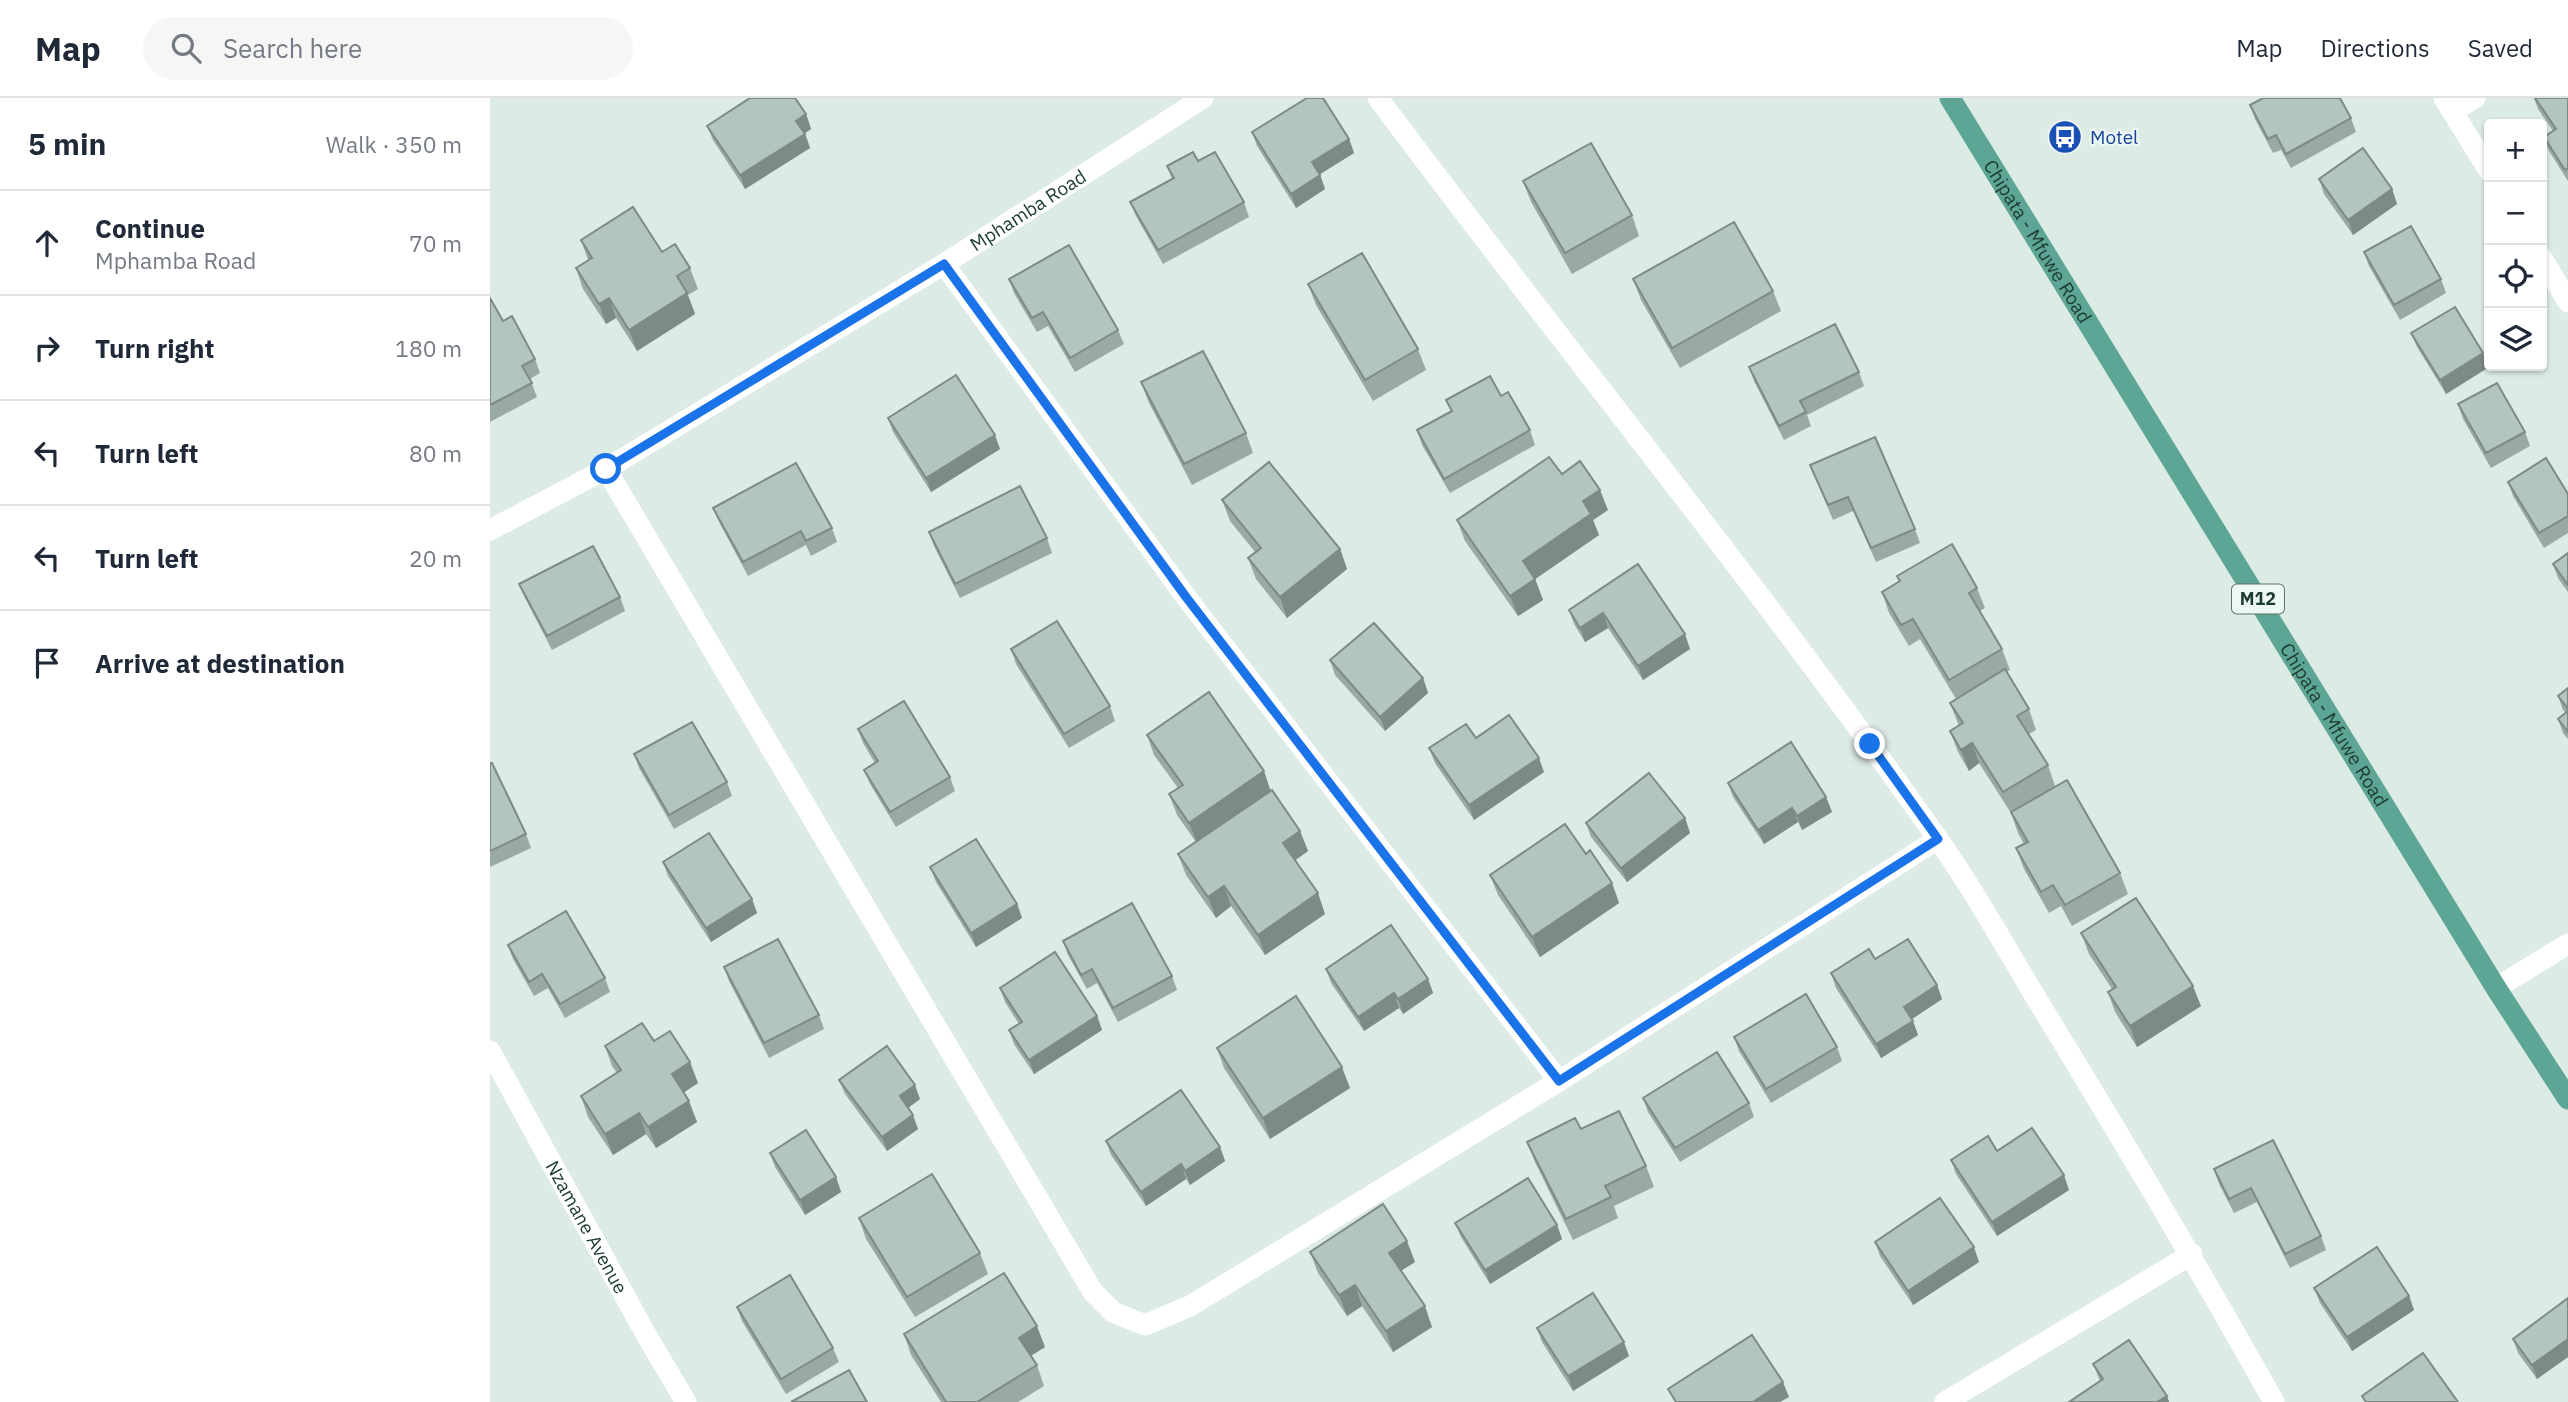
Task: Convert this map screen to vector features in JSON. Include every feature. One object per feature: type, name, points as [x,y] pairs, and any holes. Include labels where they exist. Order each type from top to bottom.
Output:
[{"type":"main road","name":"Chipata - Mfuwe Road","points":[[1950,98],[2496,988],[2568,1099]]},
{"type":"street","name":"Mphamba Road","points":[[490,530],[606,469],[944,264],[1203,98]]},
{"type":"street","points":[[1378,98],[1479,233],[1641,438],[1938,839],[2192,1254],[2274,1402]]},
{"type":"street","points":[[2475,98],[2449,105],[2484,164]]},
{"type":"street","points":[[944,264],[1186,597],[1559,1081]]},
{"type":"street","points":[[2547,266],[2568,302]]},
{"type":"street","points":[[606,469],[1093,1292],[1113,1312],[1145,1325],[1190,1306],[1559,1081],[1938,839]]},
{"type":"street","points":[[2496,988],[2568,944]]},
{"type":"street","name":"Nzamane Avenue","points":[[490,1051],[686,1402]]},
{"type":"street","points":[[1945,1402],[2192,1254]]},
{"type":"building","points":[[750,98],[795,98],[806,114],[796,121],[805,134],[740,175],[707,126]]},
{"type":"building","points":[[1307,98],[1323,98],[1349,139],[1312,162],[1320,175],[1291,194],[1252,132]]},
{"type":"building","points":[[2263,98],[2340,98],[2351,118],[2286,154],[2276,135],[2268,139],[2250,105]]},
{"type":"building","points":[[2535,98],[2568,98],[2568,168],[2565,170],[2547,142],[2547,135],[2556,129]]},
{"type":"building","points":[[1591,143],[1632,215],[1565,253],[1523,181]]},
{"type":"building","points":[[2363,148],[2392,189],[2348,220],[2319,179]]},
{"type":"building","points":[[1193,152],[1198,161],[1215,152],[1244,202],[1158,250],[1130,202],[1174,178],[1167,166]]},
{"type":"building","points":[[633,207],[662,252],[675,244],[690,268],[677,276],[687,293],[629,330],[609,298],[599,304],[576,268],[592,258],[581,240]]},
{"type":"building","points":[[1734,222],[1773,291],[1672,348],[1633,279]]},
{"type":"building","points":[[2411,226],[2441,279],[2394,305],[2364,252]]},
{"type":"building","points":[[1069,245],[1118,330],[1070,358],[1043,312],[1032,318],[1009,279]]},
{"type":"building","points":[[1362,253],[1418,349],[1365,380],[1308,284]]},
{"type":"building","points":[[490,298],[503,321],[512,316],[535,359],[522,366],[532,383],[490,405]]},
{"type":"building","points":[[2455,307],[2483,353],[2440,380],[2411,333]]},
{"type":"building","points":[[1835,324],[1859,372],[1800,401],[1806,412],[1779,426],[1749,367]]},
{"type":"building","points":[[1203,351],[1246,433],[1184,464],[1141,382]]},
{"type":"building","points":[[956,375],[995,435],[926,478],[888,418]]},
{"type":"building","points":[[1490,376],[1501,396],[1508,392],[1530,430],[1444,479],[1417,430],[1452,411],[1446,400]]},
{"type":"building","points":[[2497,383],[2525,432],[2486,453],[2458,404]]},
{"type":"building","points":[[1875,437],[1915,529],[1871,548],[1848,497],[1828,505],[1810,465]]},
{"type":"building","points":[[1549,457],[1562,474],[1580,461],[1600,490],[1583,501],[1591,514],[1523,561],[1535,579],[1510,596],[1457,520]]},
{"type":"building","points":[[2546,458],[2568,494],[2568,516],[2539,533],[2508,482]]},
{"type":"building","points":[[1269,462],[1340,549],[1280,597],[1248,558],[1261,548],[1222,500]]},
{"type":"building","points":[[796,463],[832,528],[806,541],[801,531],[743,562],[713,508]]},
{"type":"building","points":[[1020,486],[1047,538],[955,584],[929,532]]},
{"type":"building","points":[[1952,544],[1977,588],[1969,593],[2002,649],[1949,680],[1913,619],[1901,625],[1882,592],[1900,581],[1897,576]]},
{"type":"building","points":[[593,546],[620,597],[547,636],[519,584]]},
{"type":"building","points":[[2568,553],[2568,585],[2553,564]]},
{"type":"building","points":[[1638,564],[1685,634],[1638,666],[1603,613],[1580,628],[1569,610]]},
{"type":"building","points":[[1057,621],[1110,706],[1064,734],[1011,649]]},
{"type":"building","points":[[1374,623],[1423,678],[1380,717],[1330,660]]},
{"type":"building","points":[[2005,669],[2029,709],[2017,716],[2048,765],[2003,792],[1972,743],[1961,750],[1950,731],[1963,723],[1950,703]]},
{"type":"building","points":[[2568,688],[2568,709],[2558,696]]},
{"type":"building","points":[[1209,692],[1264,771],[1189,823],[1169,794],[1183,785],[1147,735]]},
{"type":"building","points":[[904,701],[950,777],[890,812],[864,770],[878,761],[858,729]]},
{"type":"building","points":[[2568,711],[2568,732],[2558,719]]},
{"type":"building","points":[[1509,715],[1539,758],[1469,805],[1429,748],[1466,724],[1476,738]]},
{"type":"building","points":[[692,722],[727,782],[669,815],[634,754]]},
{"type":"building","points":[[1791,742],[1826,797],[1797,816],[1792,808],[1758,830],[1728,783]]},
{"type":"building","points":[[490,763],[526,834],[490,851]]},
{"type":"building","points":[[1649,773],[1685,818],[1621,868],[1586,823]]},
{"type":"building","points":[[2067,780],[2120,873],[2065,905],[2053,885],[2041,892],[2016,848],[2028,842],[2011,812]]},
{"type":"building","points":[[1272,790],[1300,831],[1283,843],[1318,893],[1258,935],[1224,886],[1208,897],[1178,854]]},
{"type":"building","points":[[1565,824],[1586,854],[1590,850],[1612,883],[1532,937],[1490,875]]},
{"type":"building","points":[[709,833],[752,899],[706,928],[663,862]]},
{"type":"building","points":[[976,839],[1017,904],[971,933],[930,867]]},
{"type":"building","points":[[2136,898],[2193,986],[2130,1026],[2108,992],[2116,987],[2081,933]]},
{"type":"building","points":[[1132,903],[1172,976],[1113,1008],[1092,969],[1081,975],[1063,941]]},
{"type":"building","points":[[566,911],[605,978],[560,1004],[542,974],[529,982],[508,945]]},
{"type":"building","points":[[1391,925],[1428,979],[1398,999],[1394,993],[1358,1017],[1326,969]]},
{"type":"building","points":[[778,939],[819,1015],[764,1043],[724,967]]},
{"type":"building","points":[[1908,939],[1937,985],[1904,1007],[1913,1021],[1876,1044],[1831,973],[1869,949],[1875,959]]},
{"type":"building","points":[[1055,952],[1097,1016],[1029,1060],[1009,1030],[1022,1022],[1000,988]]},
{"type":"building","points":[[1806,994],[1837,1047],[1766,1089],[1734,1037]]},
{"type":"building","points":[[1296,996],[1342,1067],[1263,1118],[1217,1048]]},
{"type":"building","points":[[642,1023],[654,1041],[670,1031],[690,1062],[672,1074],[689,1101],[648,1127],[639,1113],[605,1134],[581,1096],[621,1070],[605,1046]]},
{"type":"building","points":[[887,1046],[915,1085],[900,1096],[913,1115],[882,1137],[839,1080]]},
{"type":"building","points":[[1717,1052],[1749,1103],[1675,1148],[1643,1098]]},
{"type":"building","points":[[1181,1090],[1220,1147],[1185,1171],[1181,1164],[1141,1192],[1106,1141]]},
{"type":"building","points":[[1619,1111],[1646,1166],[1605,1186],[1611,1197],[1566,1219],[1527,1142],[1575,1118],[1581,1129]]},
{"type":"building","points":[[2032,1128],[2064,1175],[1992,1222],[1951,1160],[1988,1136],[1997,1151]]},
{"type":"building","points":[[806,1130],[836,1177],[800,1200],[770,1153]]},
{"type":"building","points":[[2273,1140],[2321,1236],[2285,1254],[2251,1188],[2229,1199],[2214,1169]]},
{"type":"building","points":[[932,1174],[980,1253],[907,1297],[859,1218]]},
{"type":"building","points":[[1528,1178],[1557,1225],[1485,1270],[1455,1223]]},
{"type":"building","points":[[1940,1198],[1974,1247],[1908,1291],[1875,1242]]},
{"type":"building","points":[[1383,1204],[1407,1241],[1389,1253],[1425,1306],[1386,1331],[1355,1285],[1339,1295],[1310,1252]]},
{"type":"building","points":[[2377,1247],[2409,1296],[2347,1337],[2314,1288]]},
{"type":"building","points":[[1004,1273],[1037,1326],[1019,1338],[1037,1365],[977,1402],[946,1402],[904,1334]]},
{"type":"building","points":[[790,1275],[833,1348],[781,1379],[737,1307]]},
{"type":"building","points":[[1593,1293],[1624,1342],[1568,1376],[1537,1328]]},
{"type":"building","points":[[2568,1298],[2568,1339],[2532,1365],[2513,1339]]},
{"type":"building","points":[[1752,1335],[1783,1382],[1753,1402],[1676,1402],[1668,1389]]},
{"type":"building","points":[[2129,1340],[2167,1396],[2157,1402],[2069,1402],[2103,1379],[2093,1364]]},
{"type":"building","points":[[2423,1353],[2458,1402],[2366,1402],[2362,1396]]},
{"type":"building","points":[[849,1370],[867,1402],[791,1402]]},
{"type":"place","name":"Motel","points":[[2065,137]]},
{"type":"route","points":[[606,469],[944,264],[1186,597],[1559,1081],[1938,839],[1870,744]]}]
